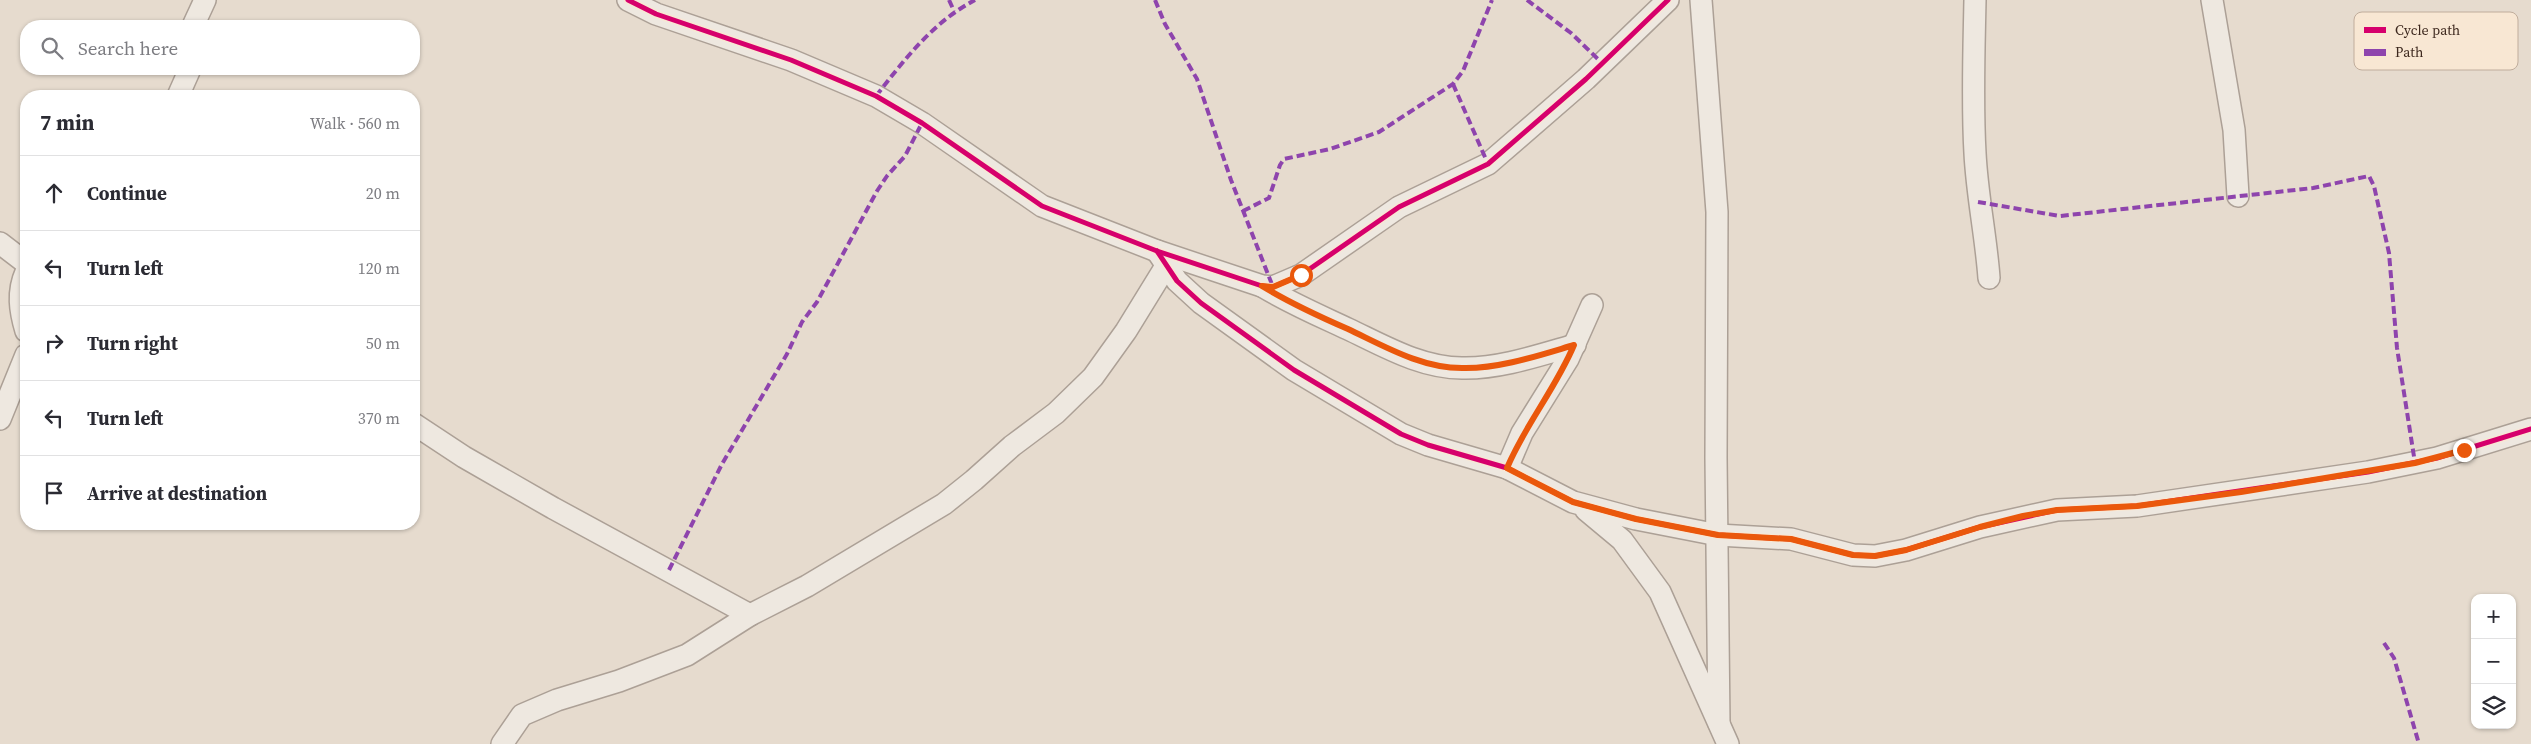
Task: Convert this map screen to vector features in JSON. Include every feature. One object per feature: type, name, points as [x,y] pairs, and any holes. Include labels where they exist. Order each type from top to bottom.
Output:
[{"type":"street","points":[[196,20],[205,0]]},
{"type":"street","points":[[628,0],[656,14],[791,60],[876,96],[922,123],[1042,206],[1162,258],[1262,286],[1273,287],[1301,275],[1399,208],[1488,164],[1586,80],[1668,0]]},
{"type":"street","points":[[1701,0],[1717,212],[1719,723]]},
{"type":"street","points":[[1975,0],[1974,152],[1978,202],[1989,278]]},
{"type":"street","points":[[2212,0],[2234,130],[2238,196]]},
{"type":"street","points":[[181,90],[187,75]]},
{"type":"street","points":[[0,243],[20,258]]},
{"type":"street","points":[[1162,258],[1177,281],[1201,303],[1294,370],[1372,418],[1401,434],[1428,445],[1507,468],[1594,515],[1622,540],[1660,592],[1728,744]]},
{"type":"street","points":[[502,744],[522,715],[557,700],[619,681],[687,656],[750,615],[807,586],[944,504],[1012,446],[1056,413],[1093,377],[1126,331],[1162,258]]},
{"type":"street","points":[[1262,286],[1303,310],[1412,358],[1443,367],[1464,369],[1494,365],[1574,345]]},
{"type":"street","points":[[1507,468],[1522,433],[1556,381],[1592,305]]},
{"type":"street","points":[[0,419],[20,370]]},
{"type":"street","points":[[420,428],[464,457],[553,508],[750,615]]},
{"type":"street","points":[[1573,502],[1636,519],[1718,535],[1791,539],[1853,555],[1875,556],[1906,550],[2023,516],[2057,510],[2137,506],[2183,500],[2415,463],[2531,429]]},
{"type":"marked path","points":[[949,0],[954,11]]},
{"type":"marked path","points":[[876,96],[909,55],[933,30],[975,0]]},
{"type":"marked path","points":[[1155,0],[1165,24],[1197,79],[1231,180],[1273,287]]},
{"type":"marked path","points":[[1243,211],[1269,198],[1280,165],[1284,159],[1330,149],[1379,132],[1453,84],[1463,71],[1492,0]]},
{"type":"marked path","points":[[1527,0],[1571,33],[1602,63]]},
{"type":"marked path","points":[[1453,84],[1488,164]]},
{"type":"marked path","points":[[669,570],[722,464],[787,354],[802,322],[817,302],[877,191],[887,176],[905,156],[922,123]]},
{"type":"marked path","points":[[1978,202],[2060,216],[2313,188],[2369,176],[2374,186],[2389,253],[2397,348],[2415,463]]},
{"type":"marked path","points":[[2384,643],[2394,658],[2419,744]]},
{"type":"cycle path","points":[[628,0],[656,14],[791,60],[876,96],[922,123],[1042,206],[1157,251],[1262,286],[1273,287],[1301,275],[1399,207],[1488,164],[1586,79],[1668,0]]},
{"type":"cycle path","points":[[1157,251],[1177,281],[1201,303],[1294,370],[1401,434],[1428,445],[1507,468],[1573,502],[1636,519],[1718,535],[1791,539],[1853,555],[1875,556],[1906,550],[1980,527],[2057,510],[2137,506],[2368,472],[2437,458],[2531,429]]},
{"type":"route","points":[[1301,275],[1273,287],[1262,286],[1289,303],[1310,313],[1412,358],[1443,367],[1464,369],[1494,365],[1574,345],[1544,402],[1522,433],[1507,468],[1573,502],[1636,519],[1718,535],[1791,539],[1853,555],[1875,556],[1906,550],[1937,539],[2023,516],[2057,510],[2137,506],[2241,492],[2368,472],[2437,458],[2464,450]]}]
